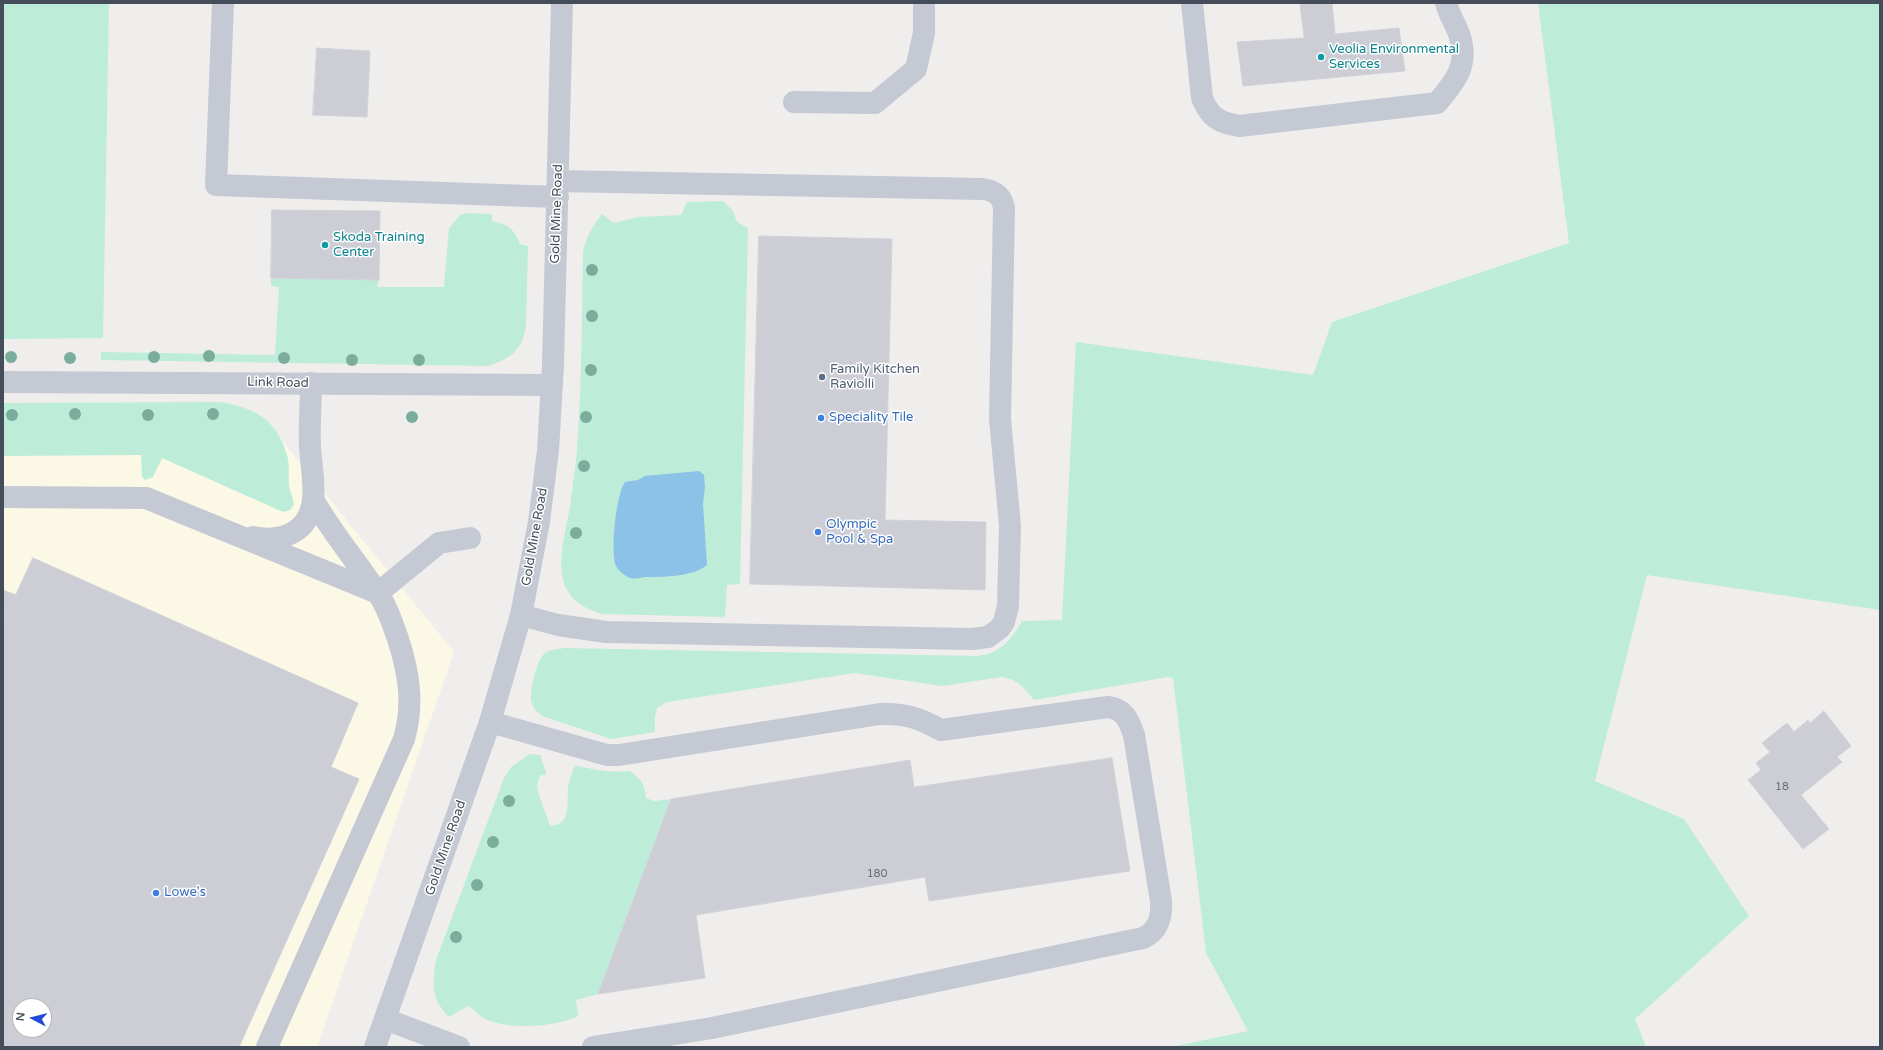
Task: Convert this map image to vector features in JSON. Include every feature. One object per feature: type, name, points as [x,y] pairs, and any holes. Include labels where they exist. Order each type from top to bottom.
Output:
[{"type":"street","points":[[223,3],[216,185],[558,189],[983,189],[996,192],[1000,197],[1004,208],[1000,419],[1010,526],[1008,606],[1004,622],[1000,628],[988,637],[972,639],[606,632],[558,625],[521,615]]},
{"type":"street","name":"Gold Mine Road","points":[[375,1047],[490,722],[521,615],[539,522],[548,450],[552,385],[562,3]]},
{"type":"street","points":[[794,102],[875,103],[916,69],[924,33],[924,3]]},
{"type":"street","points":[[1192,3],[1202,98],[1207,111],[1216,119],[1239,126],[1437,103],[1460,74],[1462,63],[1462,43],[1446,3]]},
{"type":"street","name":"Link Road","points":[[3,382],[552,385]]},
{"type":"street","points":[[234,534],[271,539],[292,533],[306,521],[313,499],[310,443],[311,383]]},
{"type":"street","points":[[3,497],[146,498],[378,593]]},
{"type":"street","points":[[267,1047],[404,739],[408,725],[410,696],[408,670],[390,615],[378,593],[334,533],[313,499]]},
{"type":"street","points":[[378,593],[439,543],[470,538]]},
{"type":"street","points":[[490,722],[607,755],[619,755],[880,714],[911,716],[941,730],[1108,707],[1115,708],[1126,716],[1134,735],[1161,902],[1158,926],[1149,936],[712,1028],[593,1047]]},
{"type":"street","points":[[386,1019],[459,1047]]},
{"type":"shaded area","points":[[3,414],[277,435],[454,652],[317,1047],[3,1047]]},
{"type":"green space","points":[[3,3],[109,3],[103,338],[3,339]]},
{"type":"green space","points":[[1538,3],[1880,3],[1880,610],[1647,575],[1595,781],[1684,819],[1749,916],[1635,1019],[1646,1047],[1171,1047],[1248,1031],[1206,953],[1173,678],[1168,677],[1034,700],[1022,686],[1013,680],[1002,677],[942,686],[854,673],[667,702],[657,708],[655,717],[655,732],[611,739],[545,717],[538,713],[535,709],[531,701],[534,676],[541,657],[549,651],[557,649],[977,656],[985,655],[1004,645],[1014,634],[1022,621],[1062,620],[1076,342],[1313,375],[1332,322],[1569,243]]},
{"type":"green space","points":[[723,201],[733,211],[737,222],[748,228],[740,584],[727,585],[725,617],[602,614],[590,610],[571,596],[565,586],[561,565],[578,441],[583,251],[590,232],[602,214],[614,223],[638,217],[681,215],[687,202]]},
{"type":"green space","points":[[468,213],[492,214],[492,221],[510,228],[520,244],[528,246],[526,326],[524,335],[522,342],[514,352],[496,363],[488,366],[101,360],[101,352],[275,355],[279,287],[271,286],[271,278],[379,280],[377,287],[444,287],[449,228],[460,215]]},
{"type":"green space","points":[[219,402],[243,407],[253,411],[270,424],[277,432],[283,443],[288,459],[289,486],[294,504],[290,510],[283,512],[162,458],[153,477],[145,480],[142,477],[141,455],[3,456],[3,403]]},
{"type":"green space","points":[[530,754],[541,755],[545,769],[546,774],[540,776],[537,785],[550,826],[557,825],[565,818],[570,778],[575,765],[602,771],[630,771],[642,782],[645,789],[646,798],[654,801],[671,799],[598,994],[576,1000],[578,1016],[557,1023],[516,1026],[491,1021],[482,1017],[468,1006],[449,1017],[439,1004],[434,991],[436,960],[504,778],[511,767]]},
{"type":"water","points":[[699,471],[704,475],[705,487],[703,504],[707,565],[694,572],[678,576],[633,578],[624,575],[616,566],[614,559],[614,537],[619,498],[625,482],[638,480],[645,476]]},
{"type":"building","name":"Veolia Environmental Services","points":[[1300,3],[1332,3],[1335,34],[1399,28],[1405,71],[1243,86],[1237,42],[1304,38]]},
{"type":"building","points":[[317,48],[370,51],[367,117],[313,115]]},
{"type":"building","name":"Skoda Training Center","points":[[272,210],[380,211],[379,280],[271,278]]},
{"type":"building","points":[[759,236],[892,239],[885,520],[986,522],[985,590],[750,584]]},
{"type":"building","name":"Lowe's","points":[[33,558],[358,703],[331,767],[359,779],[239,1047],[3,1047],[3,623]]},
{"type":"building","points":[[3,590],[16,595],[3,623]]},
{"type":"building","points":[[1824,711],[1851,746],[1837,757],[1842,762],[1801,795],[1829,829],[1803,849],[1748,780],[1761,770],[1756,763],[1770,752],[1762,743],[1787,723],[1794,732],[1808,720],[1810,723]]},
{"type":"building","points":[[1112,758],[1130,871],[929,901],[925,877],[696,915],[705,978],[598,994],[671,799],[910,760],[914,787]]},
{"type":"place","name":"Veolia Environmental Services","points":[[1321,57]]},
{"type":"place","name":"Skoda Training Center","points":[[325,245]]},
{"type":"place","name":"Family Kitchen Raviolli","points":[[822,377]]},
{"type":"place","name":"Speciality Tile","points":[[821,418]]},
{"type":"place","name":"Olympic Pool & Spa","points":[[818,532]]},
{"type":"place","name":"Lowe's","points":[[156,893]]}]
